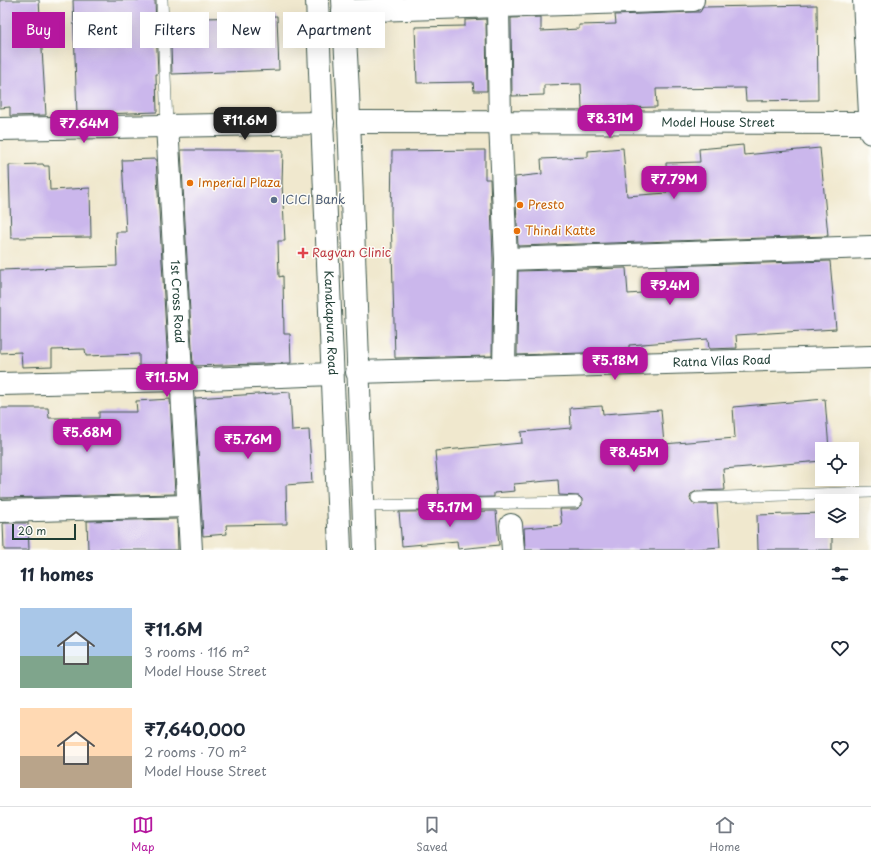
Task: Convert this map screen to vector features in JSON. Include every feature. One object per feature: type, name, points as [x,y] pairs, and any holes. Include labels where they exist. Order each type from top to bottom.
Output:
[{"type":"street","name":"Kanakapura Road","points":[[317,0],[340,550]]},
{"type":"street","points":[[365,550],[357,372],[349,122],[343,6],[498,7],[693,0]]},
{"type":"street","points":[[864,0],[871,133]]},
{"type":"street","points":[[498,7],[500,122],[506,259],[504,368]]},
{"type":"street","name":"Model House Street","points":[[349,122],[871,123]]},
{"type":"street","points":[[0,129],[323,123]]},
{"type":"street","name":"1st Cross Road","points":[[168,125],[190,550]]},
{"type":"street","points":[[506,259],[871,247]]},
{"type":"street","name":"Ratna Vilas Road","points":[[357,372],[871,357]]},
{"type":"street","points":[[0,384],[181,380],[332,374]]},
{"type":"street","points":[[0,511],[188,506]]},
{"type":"street","points":[[511,525],[513,550]]},
{"type":"lane","points":[[162,0],[168,125]]},
{"type":"lane","points":[[697,498],[871,492]]},
{"type":"lane","points":[[363,506],[576,502]]},
{"type":"building","points":[[0,0],[39,0],[40,12],[12,12],[12,48],[42,48],[46,115],[10,116],[10,107],[0,108]]},
{"type":"building","points":[[73,0],[155,0],[155,12],[140,12],[140,48],[157,48],[157,112],[77,115],[75,48],[132,48],[132,12],[73,12]]},
{"type":"building","points":[[817,5],[818,100],[746,101],[745,88],[656,89],[657,107],[582,109],[581,84],[544,85],[544,95],[512,96],[511,18],[541,17],[541,31],[579,29],[579,25],[616,24],[615,15],[700,12],[703,7]]},
{"type":"building","points":[[275,16],[277,16],[279,70],[172,74],[171,48],[209,48],[209,18],[217,18],[217,48],[275,48]]},
{"type":"building","points":[[486,19],[487,91],[474,91],[473,82],[417,83],[415,27],[465,26],[465,20]]},
{"type":"building","points":[[743,145],[744,155],[820,148],[828,236],[518,246],[515,177],[542,174],[541,159],[588,157],[588,151],[623,148],[627,196],[667,193],[666,163],[700,162],[699,149]]},
{"type":"building","points":[[181,150],[283,150],[282,183],[285,241],[278,241],[279,277],[283,276],[284,334],[290,334],[291,363],[193,366]]},
{"type":"building","points":[[485,150],[485,179],[490,179],[493,259],[492,356],[395,358],[391,215],[392,151]]},
{"type":"building","points":[[156,159],[168,365],[139,366],[139,354],[86,356],[85,349],[52,350],[52,366],[22,367],[21,352],[0,353],[0,270],[117,266],[116,232],[126,232],[122,160]]},
{"type":"building","points":[[43,164],[44,166],[49,166],[50,190],[90,188],[91,237],[11,238],[9,165]]},
{"type":"building","points":[[830,261],[836,329],[736,335],[737,348],[709,349],[708,339],[629,345],[629,349],[583,353],[517,355],[518,271],[626,268],[628,294],[668,291],[666,266]]},
{"type":"building","points":[[290,392],[292,431],[309,430],[312,483],[286,485],[287,524],[226,525],[227,534],[203,536],[195,398]]},
{"type":"building","points":[[170,399],[175,494],[0,498],[0,408],[48,408],[49,418],[99,418],[99,412],[137,412],[136,401]]},
{"type":"building","points":[[825,399],[828,442],[815,442],[815,462],[723,469],[725,490],[697,491],[691,494],[690,499],[694,504],[717,504],[720,547],[683,550],[525,550],[524,528],[562,525],[560,509],[577,509],[582,505],[582,499],[579,496],[559,495],[558,480],[514,484],[515,491],[494,493],[494,497],[439,498],[435,451],[522,443],[521,432],[571,428],[570,408],[602,406],[603,414],[661,410],[664,444],[735,438],[733,407]]},
{"type":"building","points":[[496,511],[499,545],[458,549],[457,541],[402,546],[399,512]]},
{"type":"building","points":[[815,513],[815,538],[832,538],[832,550],[758,550],[757,515]]},
{"type":"building","points":[[177,519],[178,550],[88,550],[87,521]]},
{"type":"building","points":[[3,523],[28,523],[29,550],[4,550]]},
{"type":"place","name":"Imperial Plaza","points":[[190,183]]},
{"type":"place","name":"ICICI Bank","points":[[274,200]]},
{"type":"place","name":"Presto","points":[[520,205]]},
{"type":"place","name":"Thindi Katte","points":[[517,231]]},
{"type":"place","name":"Ragvan Clinic","points":[[303,253]]}]
